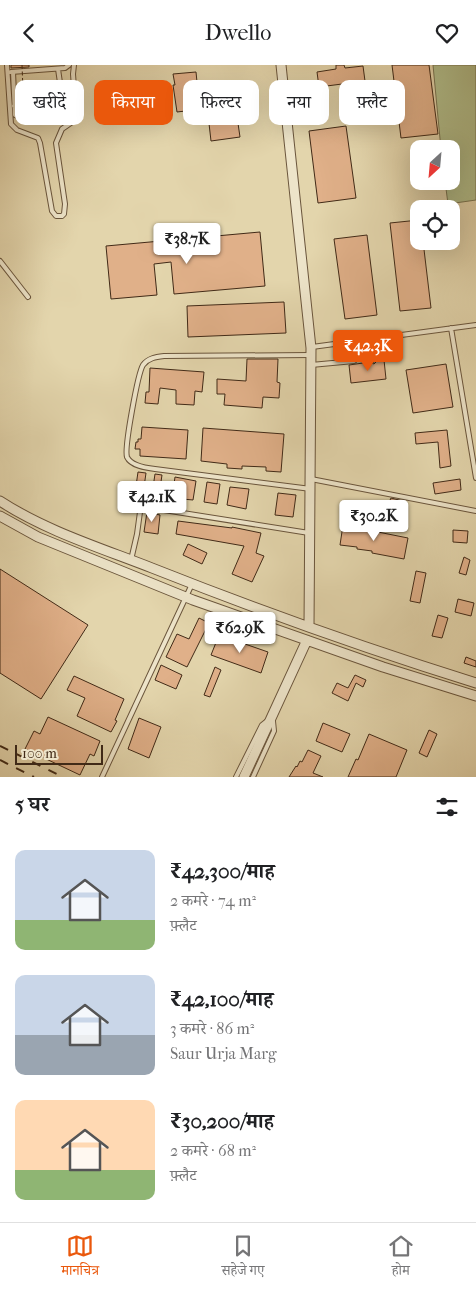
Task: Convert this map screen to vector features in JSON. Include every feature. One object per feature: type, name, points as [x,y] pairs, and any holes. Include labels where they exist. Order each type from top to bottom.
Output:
[{"type":"street","points":[[282,65],[311,356],[309,627]]},
{"type":"street","points":[[0,501],[17,512],[66,535],[192,585],[387,655],[476,683]]},
{"type":"street","points":[[0,516],[38,537],[187,597],[383,667],[476,696]]},
{"type":"street","points":[[244,777],[308,640]]},
{"type":"lane","points":[[7,65],[11,124],[17,131],[38,138],[52,211],[56,216],[64,214],[66,204],[56,143],[62,129],[75,120],[74,65]]},
{"type":"lane","points":[[7,73],[58,69],[70,65]]},
{"type":"lane","points":[[58,69],[60,80]]},
{"type":"lane","points":[[13,72],[15,115]]},
{"type":"lane","points":[[0,261],[28,297]]},
{"type":"lane","points":[[311,356],[370,339],[476,325]]},
{"type":"lane","points":[[451,328],[476,475]]},
{"type":"lane","points":[[370,339],[373,360]]},
{"type":"lane","points":[[311,489],[155,469],[134,463],[126,452],[141,370],[148,360],[164,355],[311,356],[354,361]]},
{"type":"lane","points":[[311,479],[476,511]]},
{"type":"lane","points":[[131,560],[140,512],[143,508],[310,533]]},
{"type":"lane","points":[[102,777],[192,585]]},
{"type":"lane","points":[[236,777],[262,725],[272,717]]},
{"type":"lane","points":[[253,777],[274,731],[272,717]]},
{"type":"path","points":[[22,65],[23,80]]},
{"type":"green space","points":[[433,65],[476,65],[476,200],[460,202],[460,200],[447,200],[446,190],[460,190],[460,140],[440,140]]},
{"type":"building","points":[[11,65],[29,65],[29,67],[11,68]]},
{"type":"building","points":[[336,65],[344,65],[345,68],[363,66],[365,80],[339,80],[339,84],[329,86],[329,80],[318,80],[317,72],[336,69]]},
{"type":"building","points":[[392,65],[429,65],[438,134],[401,138],[399,125],[405,125],[405,80],[394,80]]},
{"type":"building","points":[[196,72],[197,80],[183,80],[183,111],[177,112],[173,74]]},
{"type":"building","points":[[209,125],[238,125],[240,137],[211,141]]},
{"type":"building","points":[[346,126],[356,198],[318,203],[309,131]]},
{"type":"building","points":[[410,221],[410,250],[424,250],[431,308],[400,311],[390,223]]},
{"type":"building","points":[[260,232],[265,286],[174,294],[171,262],[154,264],[157,295],[111,299],[106,246]]},
{"type":"building","points":[[367,235],[377,315],[345,319],[334,239]]},
{"type":"building","points":[[284,302],[286,333],[188,337],[187,306]]},
{"type":"building","points":[[247,359],[278,359],[277,382],[280,383],[279,398],[263,397],[262,408],[224,405],[225,394],[217,394],[217,379],[246,381]]},
{"type":"building","points":[[384,360],[386,379],[351,383],[349,365],[370,362],[374,364],[377,361]]},
{"type":"building","points":[[446,364],[453,407],[413,413],[406,370]]},
{"type":"building","points":[[150,368],[204,372],[202,392],[195,391],[194,405],[176,404],[176,390],[160,388],[158,404],[145,403],[146,392],[149,392]]},
{"type":"building","points":[[142,427],[188,430],[186,459],[140,456],[140,449],[135,449],[136,442],[138,442],[138,439],[141,439]]},
{"type":"building","points":[[203,428],[284,434],[281,472],[266,471],[266,467],[242,466],[242,469],[227,468],[227,464],[201,461]]},
{"type":"building","points":[[447,430],[451,466],[440,468],[438,442],[416,444],[415,433]]},
{"type":"building","points":[[138,472],[146,473],[143,494],[135,493]]},
{"type":"building","points":[[155,474],[162,475],[159,495],[152,494]]},
{"type":"building","points":[[175,477],[196,481],[193,500],[172,498]]},
{"type":"building","points":[[460,479],[461,490],[435,494],[433,483]]},
{"type":"building","points":[[207,482],[220,484],[217,504],[204,502]]},
{"type":"building","points":[[230,487],[249,489],[246,509],[227,505]]},
{"type":"building","points":[[278,493],[296,495],[293,517],[275,515]]},
{"type":"building","points":[[391,498],[403,501],[393,520],[383,515]]},
{"type":"building","points":[[147,512],[160,515],[158,534],[144,532]]},
{"type":"building","points":[[178,521],[232,527],[261,533],[256,553],[264,556],[252,582],[232,574],[244,546],[176,534]]},
{"type":"building","points":[[343,525],[408,538],[404,559],[372,553],[372,551],[357,549],[357,547],[340,545]]},
{"type":"building","points":[[453,530],[468,531],[467,543],[453,542]]},
{"type":"building","points":[[188,544],[207,553],[202,564],[183,555]]},
{"type":"building","points":[[464,557],[470,560],[466,575],[459,573]]},
{"type":"building","points":[[0,569],[88,625],[41,699],[0,673]]},
{"type":"building","points":[[416,571],[426,573],[420,603],[410,601]]},
{"type":"building","points":[[458,599],[474,603],[471,616],[455,612]]},
{"type":"building","points":[[438,615],[448,618],[442,638],[432,636]]},
{"type":"building","points":[[199,618],[209,623],[187,667],[166,657],[177,634],[189,639]]},
{"type":"building","points":[[219,635],[268,652],[261,673],[211,655]]},
{"type":"building","points":[[466,657],[476,661],[476,667],[464,663]]},
{"type":"building","points":[[161,665],[182,675],[176,689],[155,680]]},
{"type":"building","points":[[215,667],[221,670],[210,697],[204,695]]},
{"type":"building","points":[[355,675],[366,680],[363,687],[356,683],[348,701],[332,693],[337,683],[348,688]]},
{"type":"building","points":[[74,676],[124,699],[115,720],[117,721],[111,732],[77,716],[85,698],[67,690]]},
{"type":"building","points":[[48,717],[100,741],[94,756],[90,754],[80,775],[25,749],[34,731],[40,734]]},
{"type":"building","points":[[139,718],[161,727],[149,758],[128,749]]},
{"type":"building","points":[[323,723],[350,734],[342,752],[316,741]]},
{"type":"building","points":[[429,730],[437,734],[427,757],[419,753]]},
{"type":"building","points":[[369,734],[407,750],[396,777],[348,777],[356,759],[358,760]]},
{"type":"building","points":[[308,750],[321,756],[313,773],[323,777],[289,777],[300,761],[302,762]]},
{"type":"railway","points":[[0,746],[63,777]]},
{"type":"railway","points":[[0,760],[34,777]]}]
